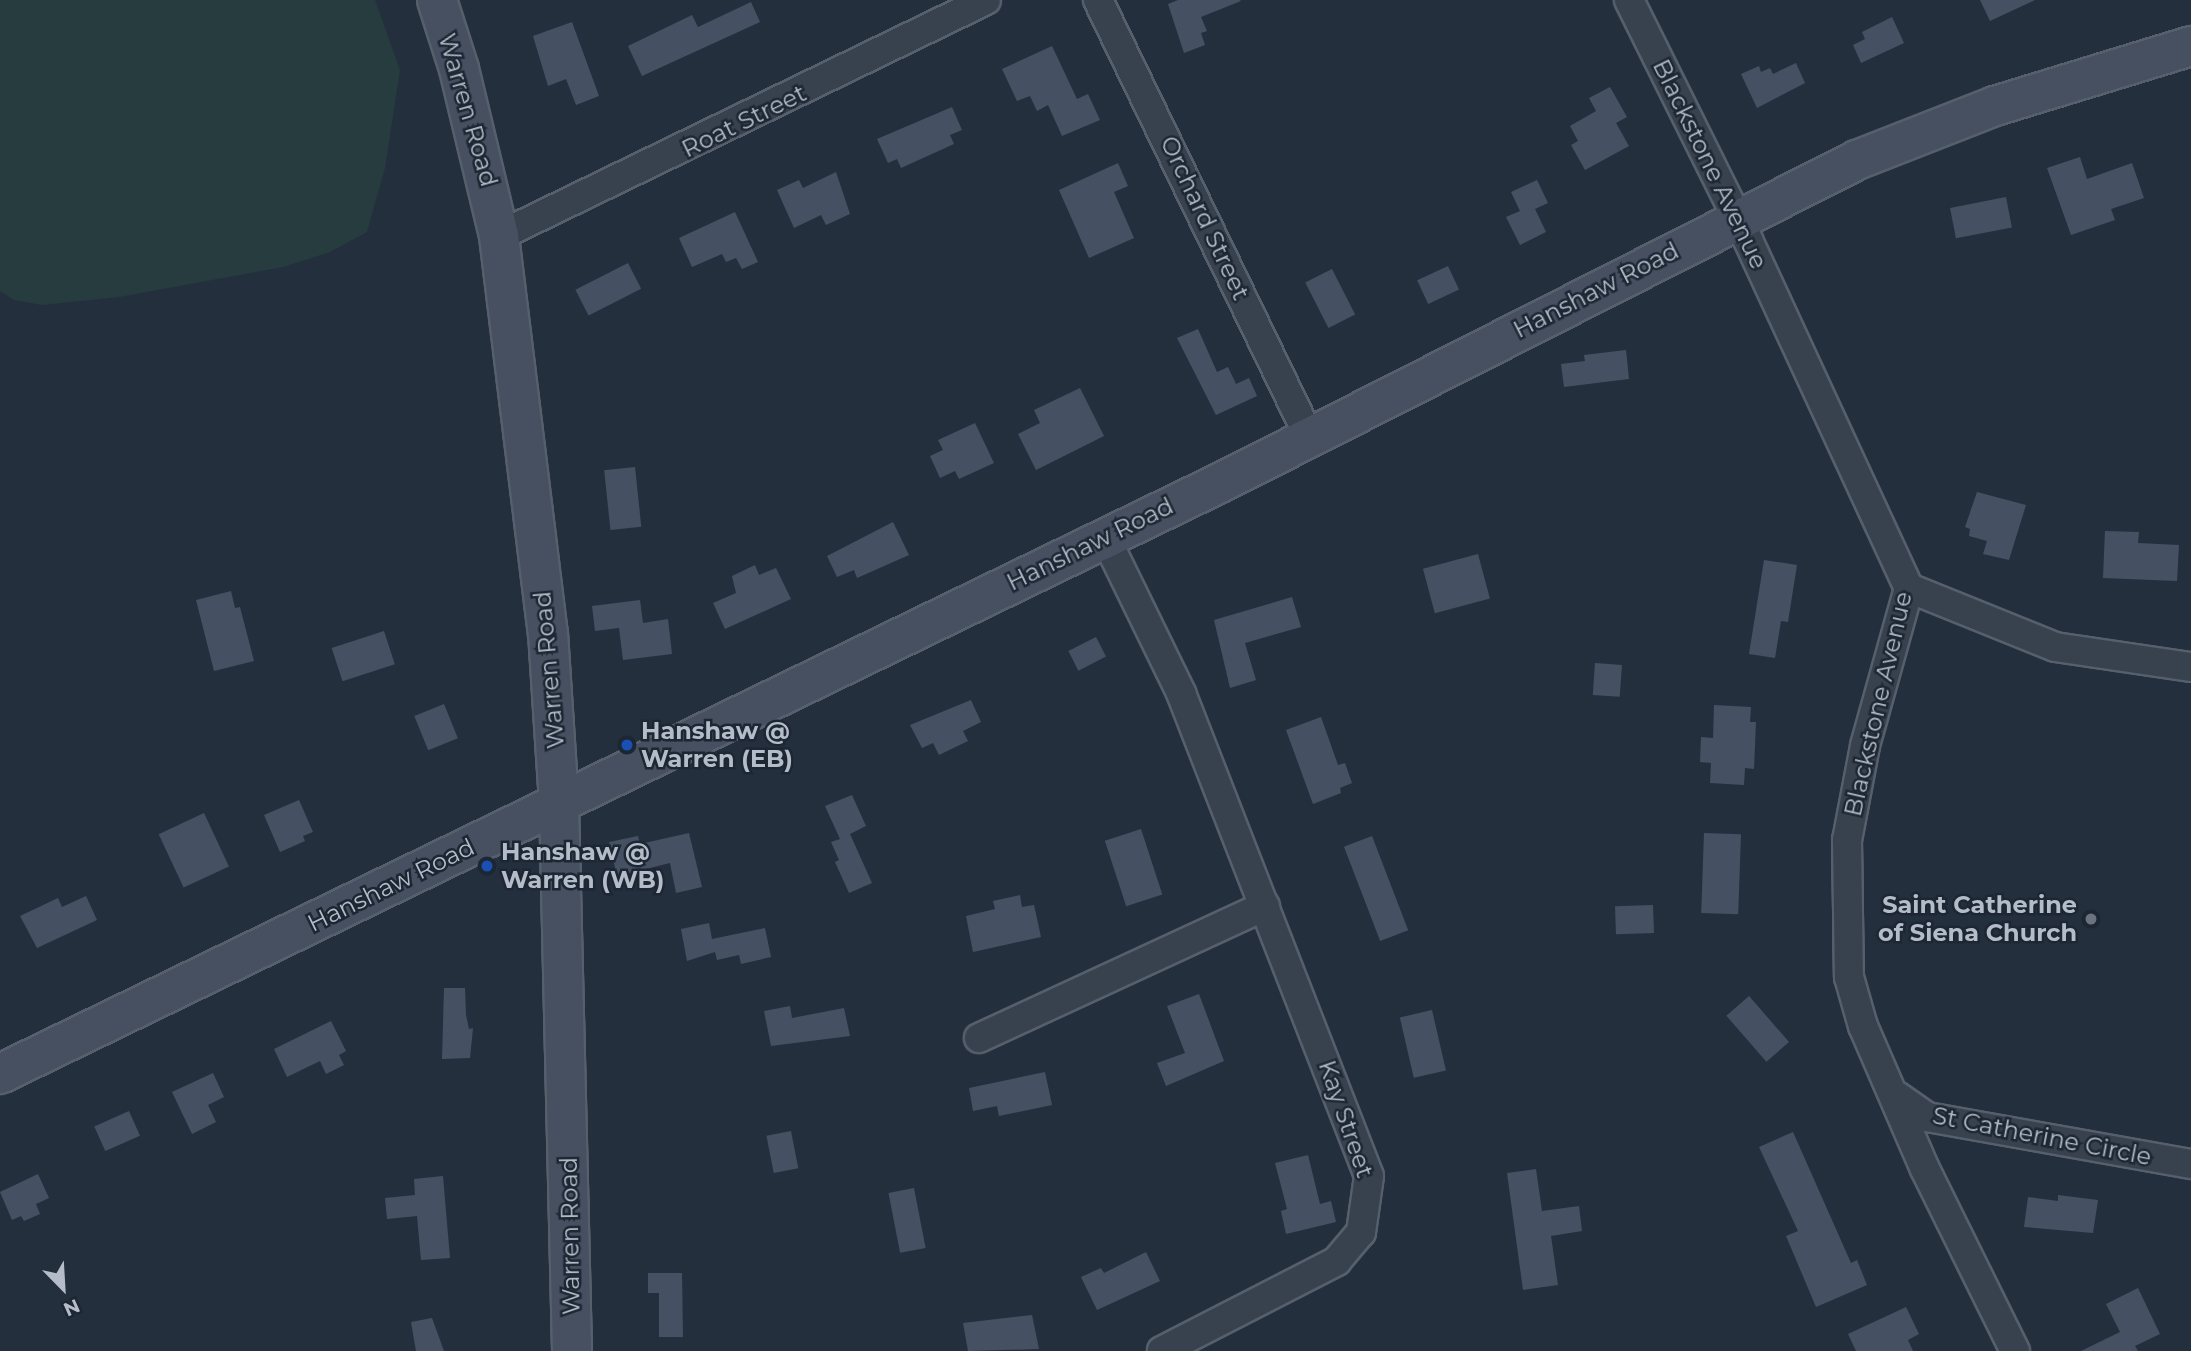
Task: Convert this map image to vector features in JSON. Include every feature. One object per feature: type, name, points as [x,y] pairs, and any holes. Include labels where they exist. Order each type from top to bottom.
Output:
[{"type":"street","name":"Warren Road","points":[[437,0],[459,69],[499,236],[538,532],[559,803],[572,1351]]},
{"type":"street","name":"Roat Street","points":[[499,236],[986,0]]},
{"type":"street","name":"Orchard Street","points":[[1098,0],[1309,437]]},
{"type":"street","name":"Blackstone Avenue","points":[[1629,0],[1737,218],[1909,588],[1865,746],[1845,879],[1849,977],[1863,1026],[1897,1096],[1925,1169],[2015,1351]]},
{"type":"street","name":"Hanshaw Road","points":[[0,1074],[1309,437],[1737,218],[1932,128],[2191,46]]},
{"type":"street","name":"Kay Street","points":[[1105,537],[1181,693],[1364,1158],[1369,1177],[1367,1214],[1351,1248],[1322,1272],[1162,1351]]},
{"type":"street","points":[[1909,588],[2055,648],[2191,667]]},
{"type":"street","points":[[979,1038],[1265,906]]},
{"type":"street","name":"St Catherine Circle","points":[[1897,1096],[1927,1117],[2191,1164]]},
{"type":"green space","points":[[0,0],[375,0],[400,70],[385,168],[367,232],[330,252],[283,267],[119,297],[42,305],[14,300],[0,291]]},
{"type":"building","points":[[1178,0],[1241,1],[1201,17],[1207,31],[1201,33],[1205,45],[1184,53],[1168,4]]},
{"type":"building","points":[[1980,0],[2035,0],[1990,21]]},
{"type":"building","points":[[751,2],[760,22],[642,76],[628,46],[692,15],[698,27]]},
{"type":"building","points":[[1892,17],[1904,43],[1861,63],[1853,45],[1865,39],[1862,32]]},
{"type":"building","points":[[572,22],[599,96],[576,105],[566,79],[548,86],[533,36]]},
{"type":"building","points":[[1052,46],[1077,99],[1088,94],[1100,120],[1062,136],[1048,105],[1037,111],[1030,96],[1017,101],[1002,69]]},
{"type":"building","points":[[1796,63],[1805,83],[1757,108],[1741,74],[1759,66],[1761,72],[1770,68],[1773,74]]},
{"type":"building","points":[[1610,87],[1627,117],[1616,123],[1629,146],[1585,170],[1571,145],[1578,141],[1570,126],[1596,111],[1589,98]]},
{"type":"building","points":[[952,107],[962,130],[950,135],[954,144],[901,168],[897,159],[888,163],[877,139]]},
{"type":"building","points":[[2080,157],[2087,179],[2132,163],[2144,198],[2111,209],[2115,220],[2071,235],[2047,168]]},
{"type":"building","points":[[1118,163],[1128,186],[1114,192],[1134,238],[1089,258],[1059,190]]},
{"type":"building","points":[[836,172],[850,214],[826,225],[821,215],[794,228],[777,190],[799,180],[803,188]]},
{"type":"building","points":[[1537,180],[1548,203],[1535,209],[1546,232],[1520,245],[1506,217],[1520,211],[1511,192]]},
{"type":"building","points":[[2006,197],[2012,227],[1956,238],[1950,208]]},
{"type":"building","points":[[735,212],[758,262],[742,269],[736,258],[726,262],[722,254],[692,267],[679,238]]},
{"type":"building","points":[[628,263],[641,289],[589,316],[575,290]]},
{"type":"building","points":[[1448,266],[1459,290],[1428,304],[1417,280]]},
{"type":"building","points":[[1332,269],[1355,314],[1328,328],[1305,283]]},
{"type":"building","points":[[1198,329],[1217,372],[1228,367],[1236,384],[1249,378],[1257,396],[1216,415],[1177,338]]},
{"type":"building","points":[[1626,350],[1629,379],[1564,387],[1561,364],[1585,361],[1584,355]]},
{"type":"building","points":[[1080,388],[1104,436],[1036,470],[1018,434],[1040,423],[1034,410]]},
{"type":"building","points":[[975,423],[994,463],[959,479],[955,471],[940,478],[930,456],[943,450],[938,440]]},
{"type":"building","points":[[635,467],[641,527],[610,530],[604,470]]},
{"type":"building","points":[[1977,492],[2026,505],[2009,560],[1983,554],[1987,541],[1969,536],[1970,529],[1965,527]]},
{"type":"building","points":[[893,522],[909,555],[857,578],[854,570],[837,577],[827,556]]},
{"type":"building","points":[[2105,531],[2139,532],[2138,543],[2179,545],[2177,581],[2103,578]]},
{"type":"building","points":[[1478,554],[1490,598],[1435,613],[1423,569]]},
{"type":"building","points":[[1764,560],[1797,565],[1788,622],[1781,621],[1775,658],[1749,654]]},
{"type":"building","points":[[755,565],[759,575],[776,568],[791,599],[725,629],[713,603],[736,593],[732,576]]},
{"type":"building","points":[[231,591],[235,608],[240,607],[254,661],[214,671],[196,600]]},
{"type":"building","points":[[1292,597],[1301,627],[1245,643],[1256,680],[1230,688],[1214,620]]},
{"type":"building","points":[[640,600],[643,623],[668,619],[672,654],[623,660],[619,628],[595,631],[592,606]]},
{"type":"building","points":[[384,631],[395,664],[343,681],[332,648]]},
{"type":"building","points":[[1096,637],[1106,657],[1078,671],[1068,651]]},
{"type":"building","points":[[1595,663],[1622,665],[1620,697],[1593,695]]},
{"type":"building","points":[[971,700],[981,722],[963,731],[968,741],[939,755],[933,743],[922,748],[910,725]]},
{"type":"building","points":[[444,704],[458,738],[428,750],[414,716]]},
{"type":"building","points":[[1714,705],[1751,707],[1750,722],[1756,722],[1754,769],[1745,768],[1744,785],[1710,783],[1711,763],[1700,762],[1701,737],[1713,738]]},
{"type":"building","points":[[1321,717],[1338,765],[1345,763],[1352,783],[1340,788],[1341,793],[1313,804],[1286,730]]},
{"type":"building","points":[[852,795],[866,826],[850,834],[872,883],[849,893],[835,862],[839,860],[831,842],[840,839],[825,806]]},
{"type":"building","points":[[299,800],[313,832],[303,836],[305,841],[280,852],[264,815]]},
{"type":"building","points":[[204,813],[229,866],[184,888],[159,834]]},
{"type":"building","points":[[1141,829],[1162,895],[1126,906],[1105,841]]},
{"type":"building","points":[[689,833],[702,887],[676,893],[670,863],[617,876],[609,842],[638,836],[640,844]]},
{"type":"building","points":[[1704,833],[1741,834],[1738,914],[1701,913]]},
{"type":"building","points":[[1372,836],[1408,930],[1380,941],[1344,847]]},
{"type":"building","points":[[1020,895],[1022,907],[1034,905],[1041,937],[973,952],[966,916],[995,909],[993,901]]},
{"type":"building","points":[[86,896],[97,920],[37,948],[20,916],[58,898],[62,907]]},
{"type":"building","points":[[1653,905],[1654,933],[1616,934],[1615,906]]},
{"type":"building","points":[[709,923],[712,939],[765,928],[771,957],[741,964],[739,955],[717,960],[715,952],[687,961],[681,929]]},
{"type":"building","points":[[444,988],[465,988],[466,1015],[469,1029],[473,1028],[470,1058],[442,1059]]},
{"type":"building","points":[[1199,994],[1224,1061],[1166,1086],[1157,1063],[1185,1053],[1167,1006]]},
{"type":"building","points":[[1749,996],[1789,1042],[1766,1062],[1726,1016]]},
{"type":"building","points":[[790,1006],[792,1018],[844,1008],[850,1036],[771,1046],[764,1011]]},
{"type":"building","points":[[1432,1010],[1446,1070],[1414,1078],[1400,1017]]},
{"type":"building","points":[[331,1021],[346,1051],[339,1055],[344,1065],[326,1074],[320,1061],[287,1077],[274,1049]]},
{"type":"building","points":[[1045,1072],[1052,1105],[999,1116],[997,1106],[973,1111],[969,1088]]},
{"type":"building","points":[[213,1073],[224,1097],[208,1105],[216,1122],[192,1134],[172,1092]]},
{"type":"building","points":[[129,1111],[140,1136],[105,1151],[94,1126]]},
{"type":"building","points":[[791,1131],[798,1168],[774,1173],[766,1136]]},
{"type":"building","points":[[1793,1132],[1851,1263],[1857,1260],[1867,1285],[1816,1307],[1786,1236],[1798,1231],[1759,1147]]},
{"type":"building","points":[[1308,1155],[1320,1204],[1331,1201],[1336,1222],[1286,1234],[1281,1211],[1287,1209],[1275,1163]]},
{"type":"building","points":[[1536,1169],[1542,1211],[1579,1206],[1582,1231],[1551,1236],[1558,1285],[1523,1290],[1507,1173]]},
{"type":"building","points":[[38,1174],[49,1198],[36,1204],[40,1214],[24,1221],[21,1216],[12,1220],[0,1192]]},
{"type":"building","points":[[443,1176],[450,1258],[421,1260],[417,1216],[387,1219],[385,1198],[415,1195],[414,1179]]},
{"type":"building","points":[[914,1188],[926,1248],[900,1253],[888,1193]]},
{"type":"building","points":[[2058,1195],[2098,1200],[2093,1233],[2024,1227],[2028,1197],[2058,1201]]},
{"type":"building","points":[[1146,1252],[1160,1281],[1097,1310],[1081,1277],[1101,1268],[1104,1273]]},
{"type":"building","points":[[648,1273],[682,1273],[683,1337],[659,1337],[659,1293],[648,1293]]},
{"type":"building","points":[[2138,1288],[2160,1334],[2135,1346],[2138,1351],[2081,1351],[2120,1332],[2106,1304]]},
{"type":"building","points":[[1906,1307],[1919,1334],[1908,1340],[1913,1351],[1856,1351],[1848,1334]]},
{"type":"building","points":[[1032,1315],[1039,1349],[968,1351],[963,1323]]},
{"type":"building","points":[[432,1318],[444,1351],[416,1351],[411,1322]]},
{"type":"place","name":"Hanshaw @ Warren (EB)","points":[[627,745]]},
{"type":"place","name":"Hanshaw @ Warren (WB)","points":[[487,866]]},
{"type":"place","name":"Saint Catherine of Siena Church","points":[[2091,919]]}]
